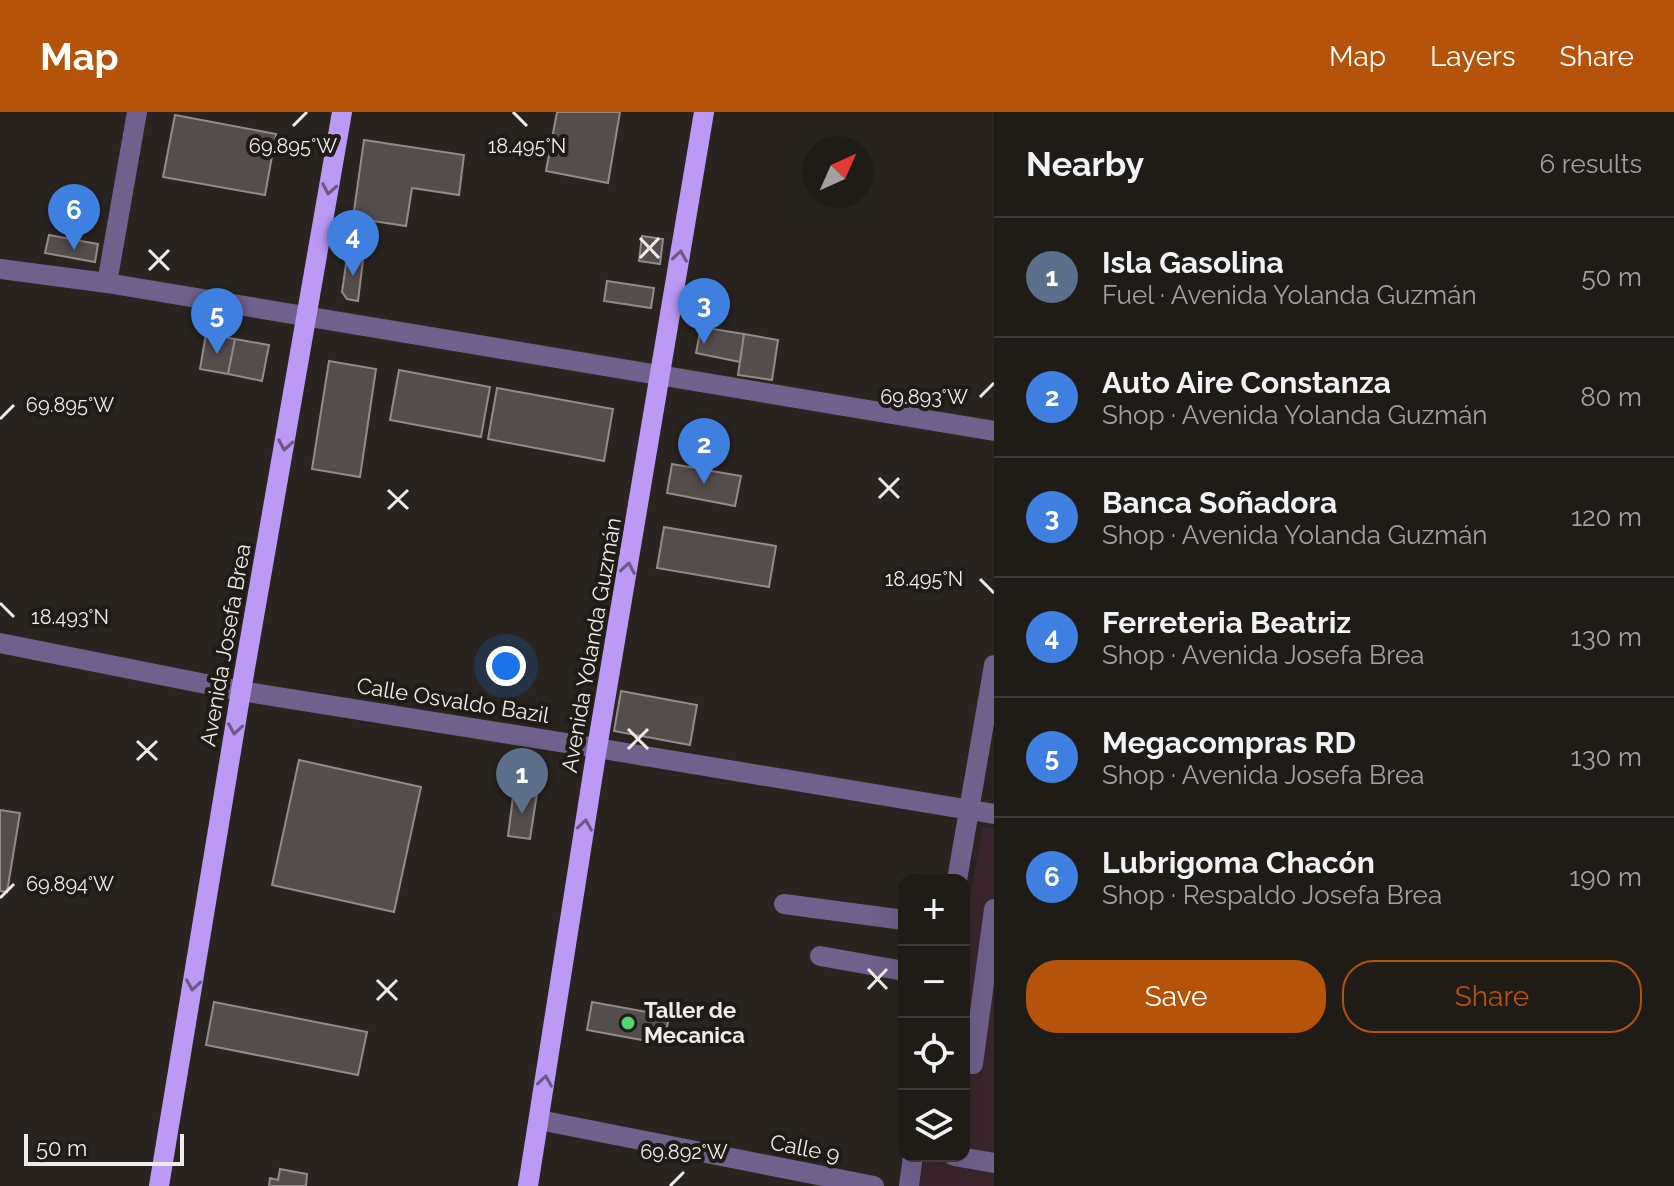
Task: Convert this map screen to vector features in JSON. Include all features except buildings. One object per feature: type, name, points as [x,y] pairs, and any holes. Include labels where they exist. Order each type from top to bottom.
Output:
[{"type":"main road","name":"Avenida Josefa Brea","points":[[159,1186],[342,112]]},
{"type":"main road","name":"Avenida Yolanda Guzmán","points":[[528,1186],[597,748],[704,112]]},
{"type":"street","points":[[107,283],[137,112]]},
{"type":"street","points":[[0,269],[107,283],[994,431]]},
{"type":"street","name":"Calle Osvaldo Bazil","points":[[0,643],[241,691],[994,814]]},
{"type":"street","points":[[958,874],[994,665]]},
{"type":"street","points":[[784,904],[898,919]]},
{"type":"street","points":[[970,1064],[973,1064],[994,909]]},
{"type":"street","points":[[820,956],[898,970]]},
{"type":"street","name":"Calle 9","points":[[539,1120],[874,1186]]},
{"type":"street","points":[[970,1159],[994,1163]]},
{"type":"street","points":[[909,1186],[912,1162]]},
{"type":"shaded area","points":[[983,827],[994,828],[994,1186],[919,1186],[924,1162],[970,1162],[970,900]]},
{"type":"place","name":"Lubrigoma Chacón","points":[[74,250]]},
{"type":"place","name":"Ferreteria Beatriz","points":[[353,276]]},
{"type":"place","name":"Banca Soñadora","points":[[704,344]]},
{"type":"place","name":"Megacompras RD","points":[[217,354]]},
{"type":"place","name":"Auto Aire Constanza","points":[[704,484]]},
{"type":"place","name":"Isla Gasolina","points":[[522,814]]},
{"type":"place","name":"Taller de Mecanica","points":[[628,1023]]}]
